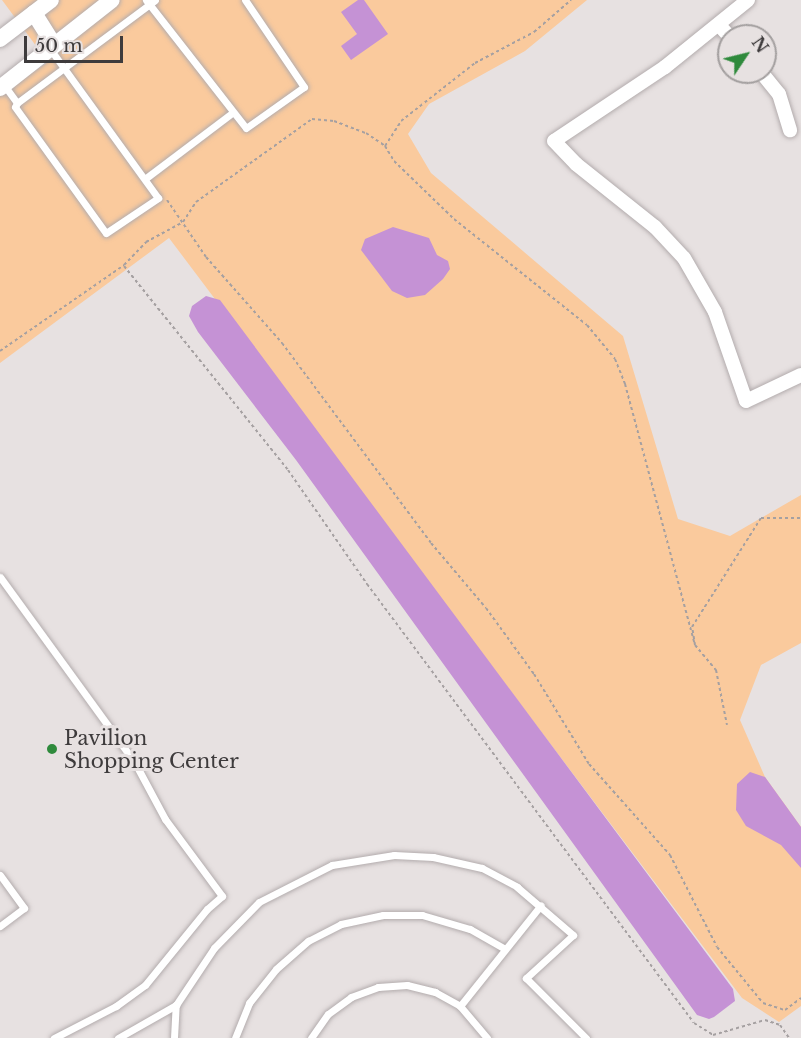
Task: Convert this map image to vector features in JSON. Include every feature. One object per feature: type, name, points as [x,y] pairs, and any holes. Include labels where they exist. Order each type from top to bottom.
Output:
[{"type":"street","points":[[0,39],[51,0]]},
{"type":"street","points":[[2,86],[112,0]]},
{"type":"street","points":[[720,24],[748,0]]},
{"type":"street","points":[[34,13],[51,46]]},
{"type":"street","points":[[717,27],[665,67],[554,141],[576,164],[655,227],[684,258],[715,312],[746,401],[801,375]]},
{"type":"street","points":[[771,84],[779,94],[790,130]]},
{"type":"lane","points":[[51,46],[62,69],[147,177],[158,198],[106,233],[15,107],[17,103],[62,69],[150,1],[232,113],[246,128],[304,86],[245,0]]},
{"type":"lane","points":[[2,86],[17,103]]},
{"type":"lane","points":[[147,177],[232,113]]},
{"type":"lane","points":[[0,577],[135,763],[165,819],[222,896],[207,909],[144,986],[116,1006],[54,1038]]},
{"type":"lane","points":[[118,1038],[176,1005],[234,923],[278,890],[332,865],[394,855],[459,861],[482,868],[541,905],[573,936],[526,978],[586,1038]]},
{"type":"lane","points":[[0,875],[24,908],[0,926]]},
{"type":"lane","points":[[460,1006],[541,905]]},
{"type":"lane","points":[[235,1038],[249,1003],[276,969],[308,941],[341,924],[383,915],[422,915],[470,929],[505,949]]},
{"type":"lane","points":[[311,1038],[328,1014],[351,997],[378,987],[407,985],[435,992],[460,1006],[487,1038]]},
{"type":"lane","points":[[174,1038],[176,1005]]},
{"type":"lane","points":[[134,1029],[135,1038]]},
{"type":"path","points":[[385,147],[401,121],[475,63],[534,33],[571,0]]},
{"type":"path","points":[[0,351],[124,265],[146,242],[183,222],[196,202],[312,119],[355,129],[385,147],[394,161],[454,219],[587,325],[615,359],[625,384],[695,645],[716,670],[727,725]]},
{"type":"path","points":[[147,177],[183,222],[206,257],[282,343],[431,543],[486,608],[534,674],[589,764],[670,855],[717,947],[763,1003],[785,1010],[801,998]]},
{"type":"path","points":[[124,265],[288,470],[381,603],[694,1023],[713,1035],[765,1020],[780,1025],[789,1038]]},
{"type":"path","points":[[695,645],[692,627],[761,518],[801,518]]},
{"type":"shaded area","points":[[2,0],[587,0],[525,51],[429,104],[408,134],[431,173],[623,336],[678,519],[730,536],[801,495],[801,643],[761,665],[740,720],[765,777],[801,827],[801,1006],[779,1022],[742,998],[169,238],[0,363],[0,95],[48,62]]},
{"type":"shaded area","points":[[358,0],[364,0],[388,34],[351,60],[341,46],[357,34],[341,12]]},
{"type":"shaded area","points":[[393,227],[429,238],[437,255],[448,261],[450,269],[443,279],[425,295],[407,298],[392,291],[361,250],[365,239]]},
{"type":"shaded area","points":[[206,296],[220,300],[733,989],[735,1001],[714,1017],[709,1019],[697,1015],[296,460],[198,332],[189,316],[192,306]]},
{"type":"shaded area","points":[[750,772],[765,777],[801,827],[801,868],[781,845],[746,826],[736,810],[737,784]]},
{"type":"place","name":"Pavilion Shopping Center","points":[[52,749]]}]
